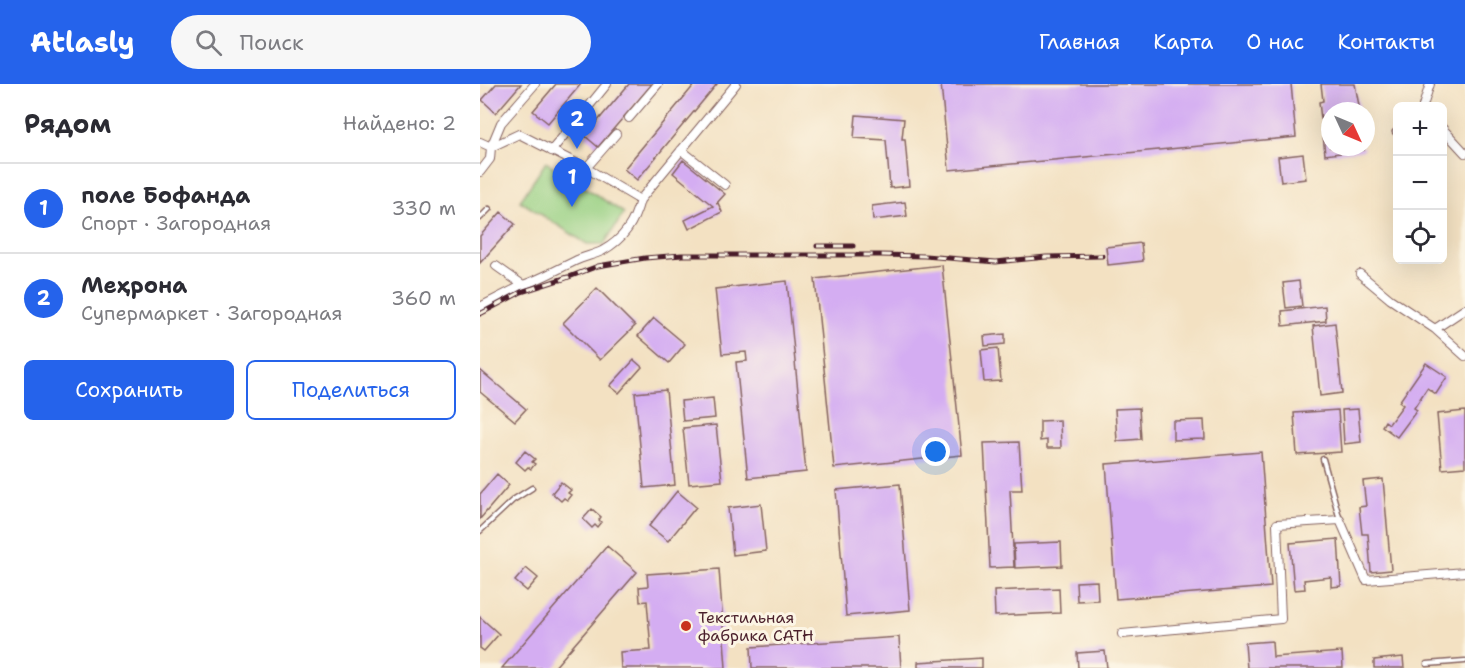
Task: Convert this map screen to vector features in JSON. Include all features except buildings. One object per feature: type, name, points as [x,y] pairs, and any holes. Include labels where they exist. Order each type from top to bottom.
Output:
[{"type":"street","points":[[480,172],[490,159],[490,147],[501,123],[534,84]]},
{"type":"street","points":[[551,151],[607,84]]},
{"type":"street","points":[[629,118],[658,84]]},
{"type":"street","points":[[480,307],[584,256],[601,251],[624,234],[635,218],[640,200],[736,84]]},
{"type":"street","points":[[1424,102],[1430,84]]},
{"type":"street","points":[[1447,133],[1465,153]]},
{"type":"street","points":[[490,147],[519,134],[586,168],[640,200]]},
{"type":"street","points":[[586,168],[616,134]]},
{"type":"street","points":[[480,142],[490,147]]},
{"type":"street","points":[[681,150],[725,185]]},
{"type":"street","points":[[496,266],[523,285]]},
{"type":"street","points":[[1360,273],[1390,299],[1435,329],[1465,356]]},
{"type":"street","points":[[1435,329],[1465,309]]},
{"type":"street","points":[[1122,634],[1281,619],[1277,524],[1340,520],[1366,580],[1465,572]]},
{"type":"lane","points":[[480,218],[489,209]]},
{"type":"lane","points":[[1323,459],[1340,520]]},
{"type":"lane","points":[[480,531],[513,500],[532,488]]},
{"type":"lane","points":[[1427,664],[1465,662]]},
{"type":"green space","points":[[546,162],[624,213],[604,244],[587,244],[520,201]]},
{"type":"railway","points":[[817,246],[853,246]]},
{"type":"railway","points":[[561,280],[598,266],[645,258],[682,255],[925,256],[996,262],[1046,257],[1102,256]]},
{"type":"railway","points":[[480,314],[521,292],[568,277]]},
{"type":"place","name":"Меҳрона","points":[[577,149]]},
{"type":"place","name":"поле Бофанда","points":[[572,207]]},
{"type":"place","name":"Текстильная фабрика САТН","points":[[686,626]]}]
